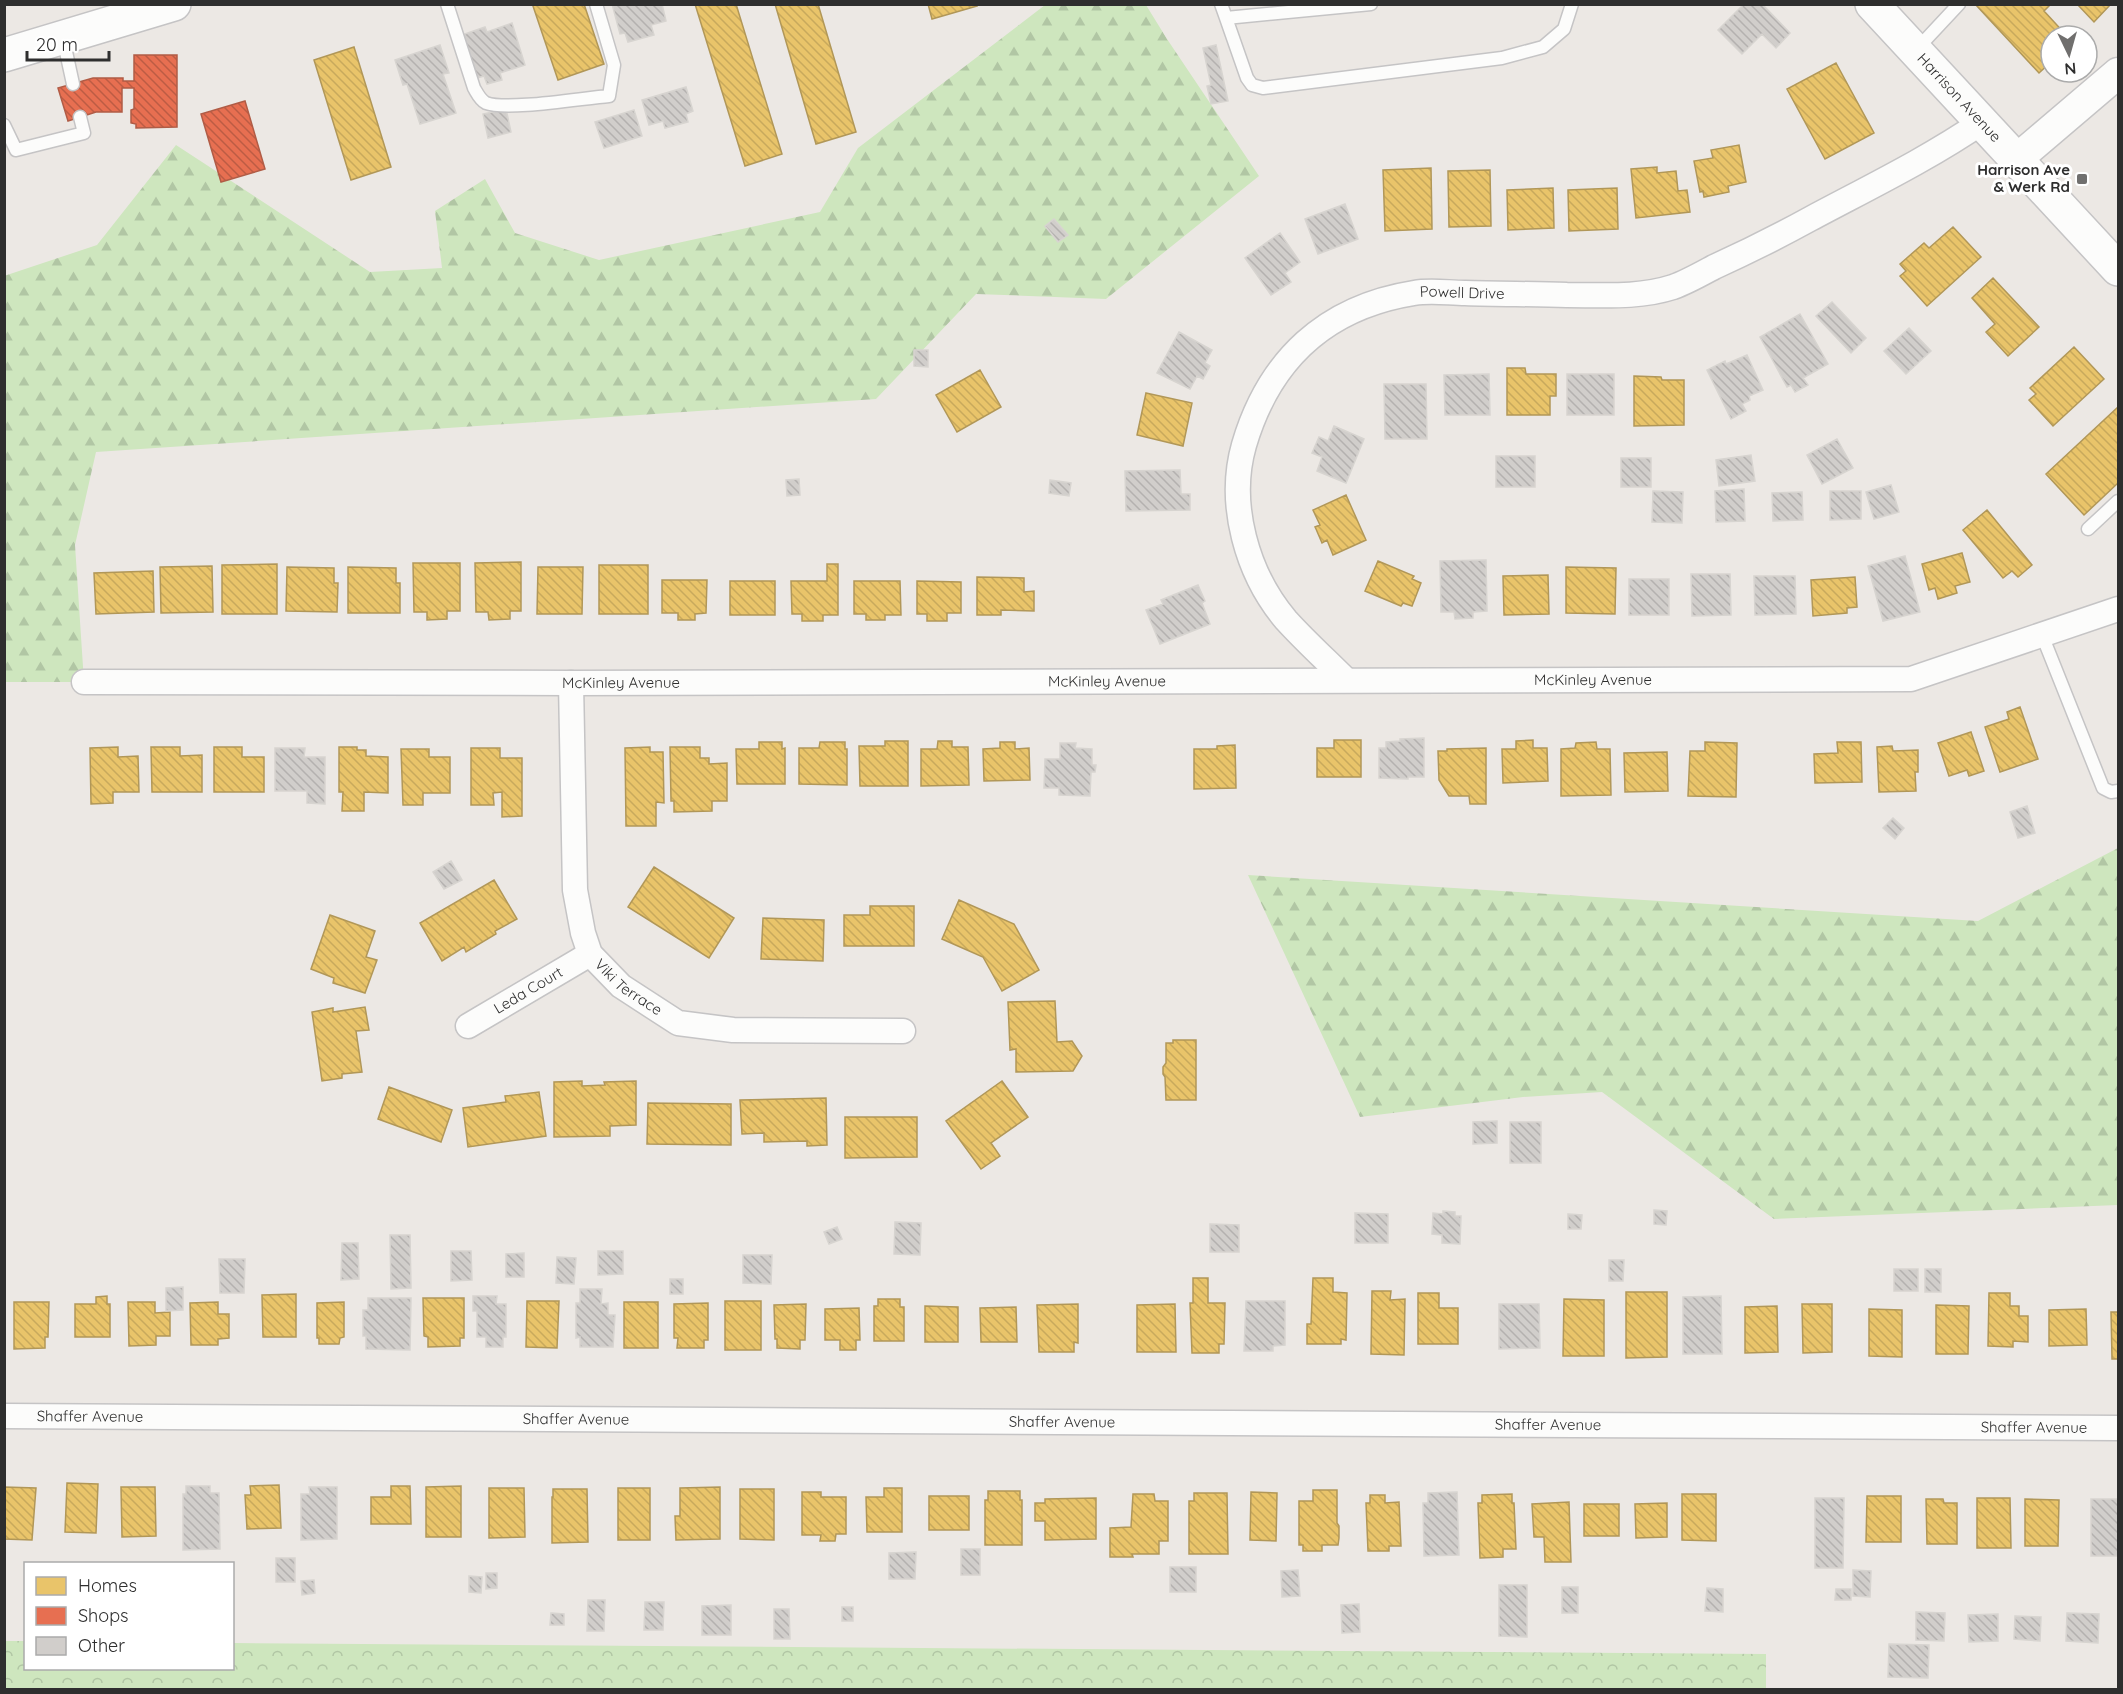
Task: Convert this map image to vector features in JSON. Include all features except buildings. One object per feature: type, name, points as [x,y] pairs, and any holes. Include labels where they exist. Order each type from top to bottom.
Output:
[{"type":"main road","points":[[4,55],[174,4]]},
{"type":"main road","name":"Harrison Avenue","points":[[1872,4],[2118,269]]},
{"type":"street","points":[[2017,159],[2118,73]]},
{"type":"street","name":"Powell Drive","points":[[1346,680],[1285,619],[1260,580],[1242,529],[1239,482],[1242,454],[1252,417],[1270,383],[1311,336],[1343,315],[1381,300],[1418,292],[1627,296],[1675,286],[1768,242],[1905,169],[1956,140],[1982,122]]},
{"type":"street","name":"McKinley Avenue","points":[[84,682],[1911,679],[2118,609]]},
{"type":"street","name":"Viki Terrace","points":[[571,683],[575,890],[583,933],[590,954],[621,986],[678,1023],[733,1030],[903,1031]]},
{"type":"street","name":"Leda Court","points":[[468,1026],[590,954]]},
{"type":"street","name":"Shaffer Avenue","points":[[4,1416],[2118,1428]]},
{"type":"lane","points":[[447,4],[474,88],[486,103],[506,104],[609,96],[614,64],[596,4]]},
{"type":"lane","points":[[1221,4],[1246,78],[1252,85],[1263,88],[1502,58],[1544,47],[1564,29],[1572,4]]},
{"type":"lane","points":[[1226,18],[1371,4]]},
{"type":"lane","points":[[1916,51],[1959,4]]},
{"type":"lane","points":[[63,38],[73,84]]},
{"type":"lane","points":[[4,125],[16,150],[84,133],[80,117]]},
{"type":"lane","points":[[2088,529],[2118,501]]},
{"type":"lane","points":[[2042,635],[2103,788],[2110,792],[2118,791]]},
{"type":"green space","points":[[1045,5],[1146,5],[1259,176],[1106,299],[976,294],[876,399],[96,452],[75,545],[84,682],[5,682],[4,276],[97,245],[176,145],[370,272],[442,268],[435,211],[485,179],[515,233],[599,260],[820,212],[858,148]]},
{"type":"green space","points":[[2118,848],[2118,1205],[1774,1219],[1602,1092],[1523,1097],[1360,1117],[1248,875],[1978,921]]},
{"type":"green space","points":[[5,1641],[24,1641],[24,1670],[234,1670],[234,1643],[1766,1654],[1766,1689],[5,1690]]},
{"type":"place","name":"Harrison Ave & Werk Rd","points":[[2082,179]]}]
